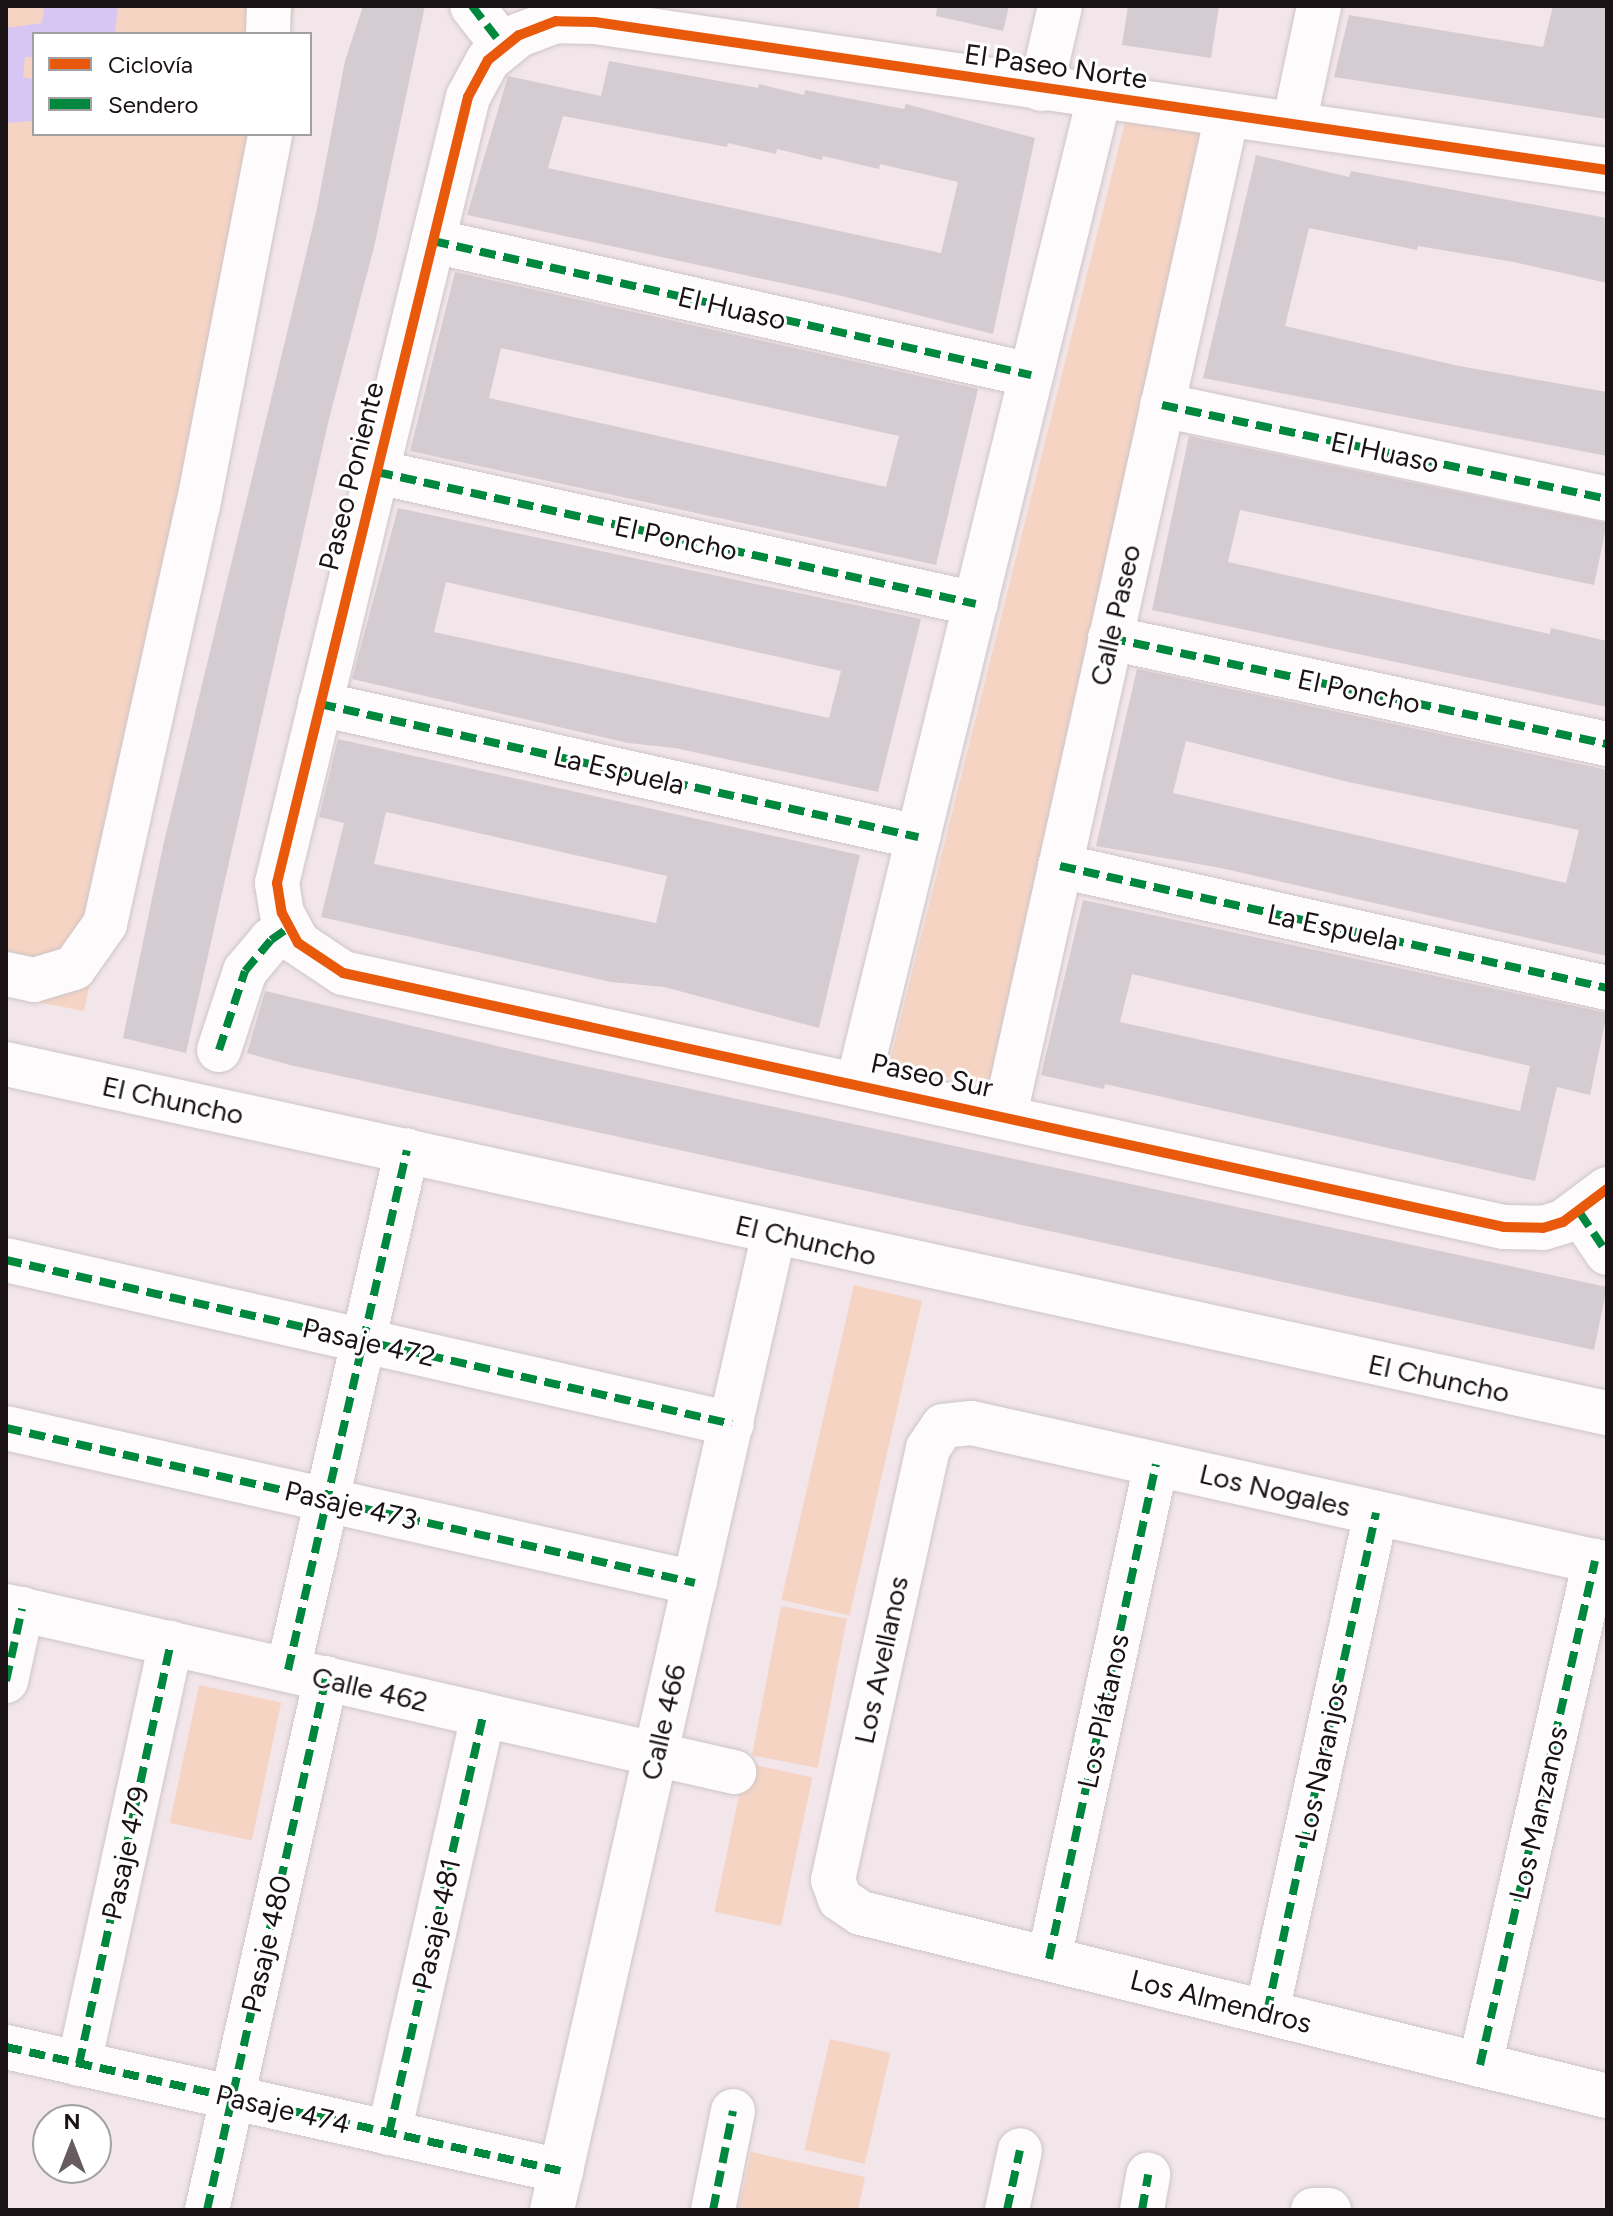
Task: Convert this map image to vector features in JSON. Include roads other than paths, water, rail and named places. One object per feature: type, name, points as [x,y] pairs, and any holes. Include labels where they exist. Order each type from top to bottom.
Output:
[{"type":"street","points":[[268,32],[269,6]]},
{"type":"street","points":[[472,6],[503,46]]},
{"type":"street","points":[[1041,89],[1060,6]]},
{"type":"street","points":[[1282,122],[1298,6]]},
{"type":"street","points":[[1282,122],[1319,6]]},
{"type":"street","name":"El Paseo Norte","points":[[503,46],[537,26],[576,20],[1607,170]]},
{"type":"street","name":"Paseo Poniente","points":[[288,928],[278,898],[279,867],[468,97],[476,77],[503,46]]},
{"type":"street","points":[[858,1083],[1099,98]]},
{"type":"street","name":"Calle Paseo","points":[[1005,1115],[1227,115]]},
{"type":"street","points":[[6,974],[34,980],[74,968],[105,924],[198,506],[270,136]]},
{"type":"street","name":"El Huaso","points":[[433,241],[1031,375]]},
{"type":"street","name":"El Huaso","points":[[1162,405],[1607,499]]},
{"type":"street","name":"El Poncho","points":[[377,472],[976,604]]},
{"type":"street","name":"El Poncho","points":[[1110,638],[1607,744]]},
{"type":"street","name":"La Espuela","points":[[320,704],[918,837]]},
{"type":"street","name":"La Espuela","points":[[1060,866],[1607,988]]},
{"type":"street","points":[[219,1050],[245,971],[271,940],[288,928]]},
{"type":"street","name":"Paseo Sur","points":[[288,928],[311,956],[343,973],[1005,1115],[1504,1227],[1543,1228],[1594,1201],[1607,1253]]},
{"type":"street","name":"El Chuncho","points":[[6,1064],[1607,1413]]},
{"type":"street","name":"Pasaje 480","points":[[207,2210],[232,2098],[307,1674],[327,1500],[407,1150]]},
{"type":"street","name":"Calle 466","points":[[556,2191],[774,1233]]},
{"type":"street","name":"Pasaje 472","points":[[6,1260],[732,1424]]},
{"type":"street","name":"Los Nogales","points":[[943,1426],[971,1423],[1601,1562]]},
{"type":"street","name":"Los Avellanos","points":[[840,1899],[834,1871],[928,1448],[943,1426]]},
{"type":"street","name":"Pasaje 473","points":[[6,1428],[695,1583]]},
{"type":"street","name":"Los Plátanos","points":[[1049,1959],[1156,1464]]},
{"type":"street","name":"Los Naranjos","points":[[1267,2012],[1376,1513]]},
{"type":"street","name":"Los Manzanos","points":[[1480,2065],[1601,1562]]},
{"type":"street","points":[[6,1681],[14,1607]]},
{"type":"street","name":"Calle 462","points":[[14,1607],[734,1772]]},
{"type":"street","name":"Pasaje 479","points":[[79,2064],[171,1643]]},
{"type":"street","name":"Pasaje 481","points":[[389,2133],[483,1715]]},
{"type":"street","name":"Los Almendros","points":[[840,1899],[861,1913],[1607,2096]]},
{"type":"street","name":"Pasaje 474","points":[[6,2047],[389,2133],[556,2191]]},
{"type":"street","points":[[713,2210],[733,2111]]},
{"type":"street","points":[[1007,2210],[1020,2150]]},
{"type":"street","points":[[1313,2210],[1329,2210]]}]
